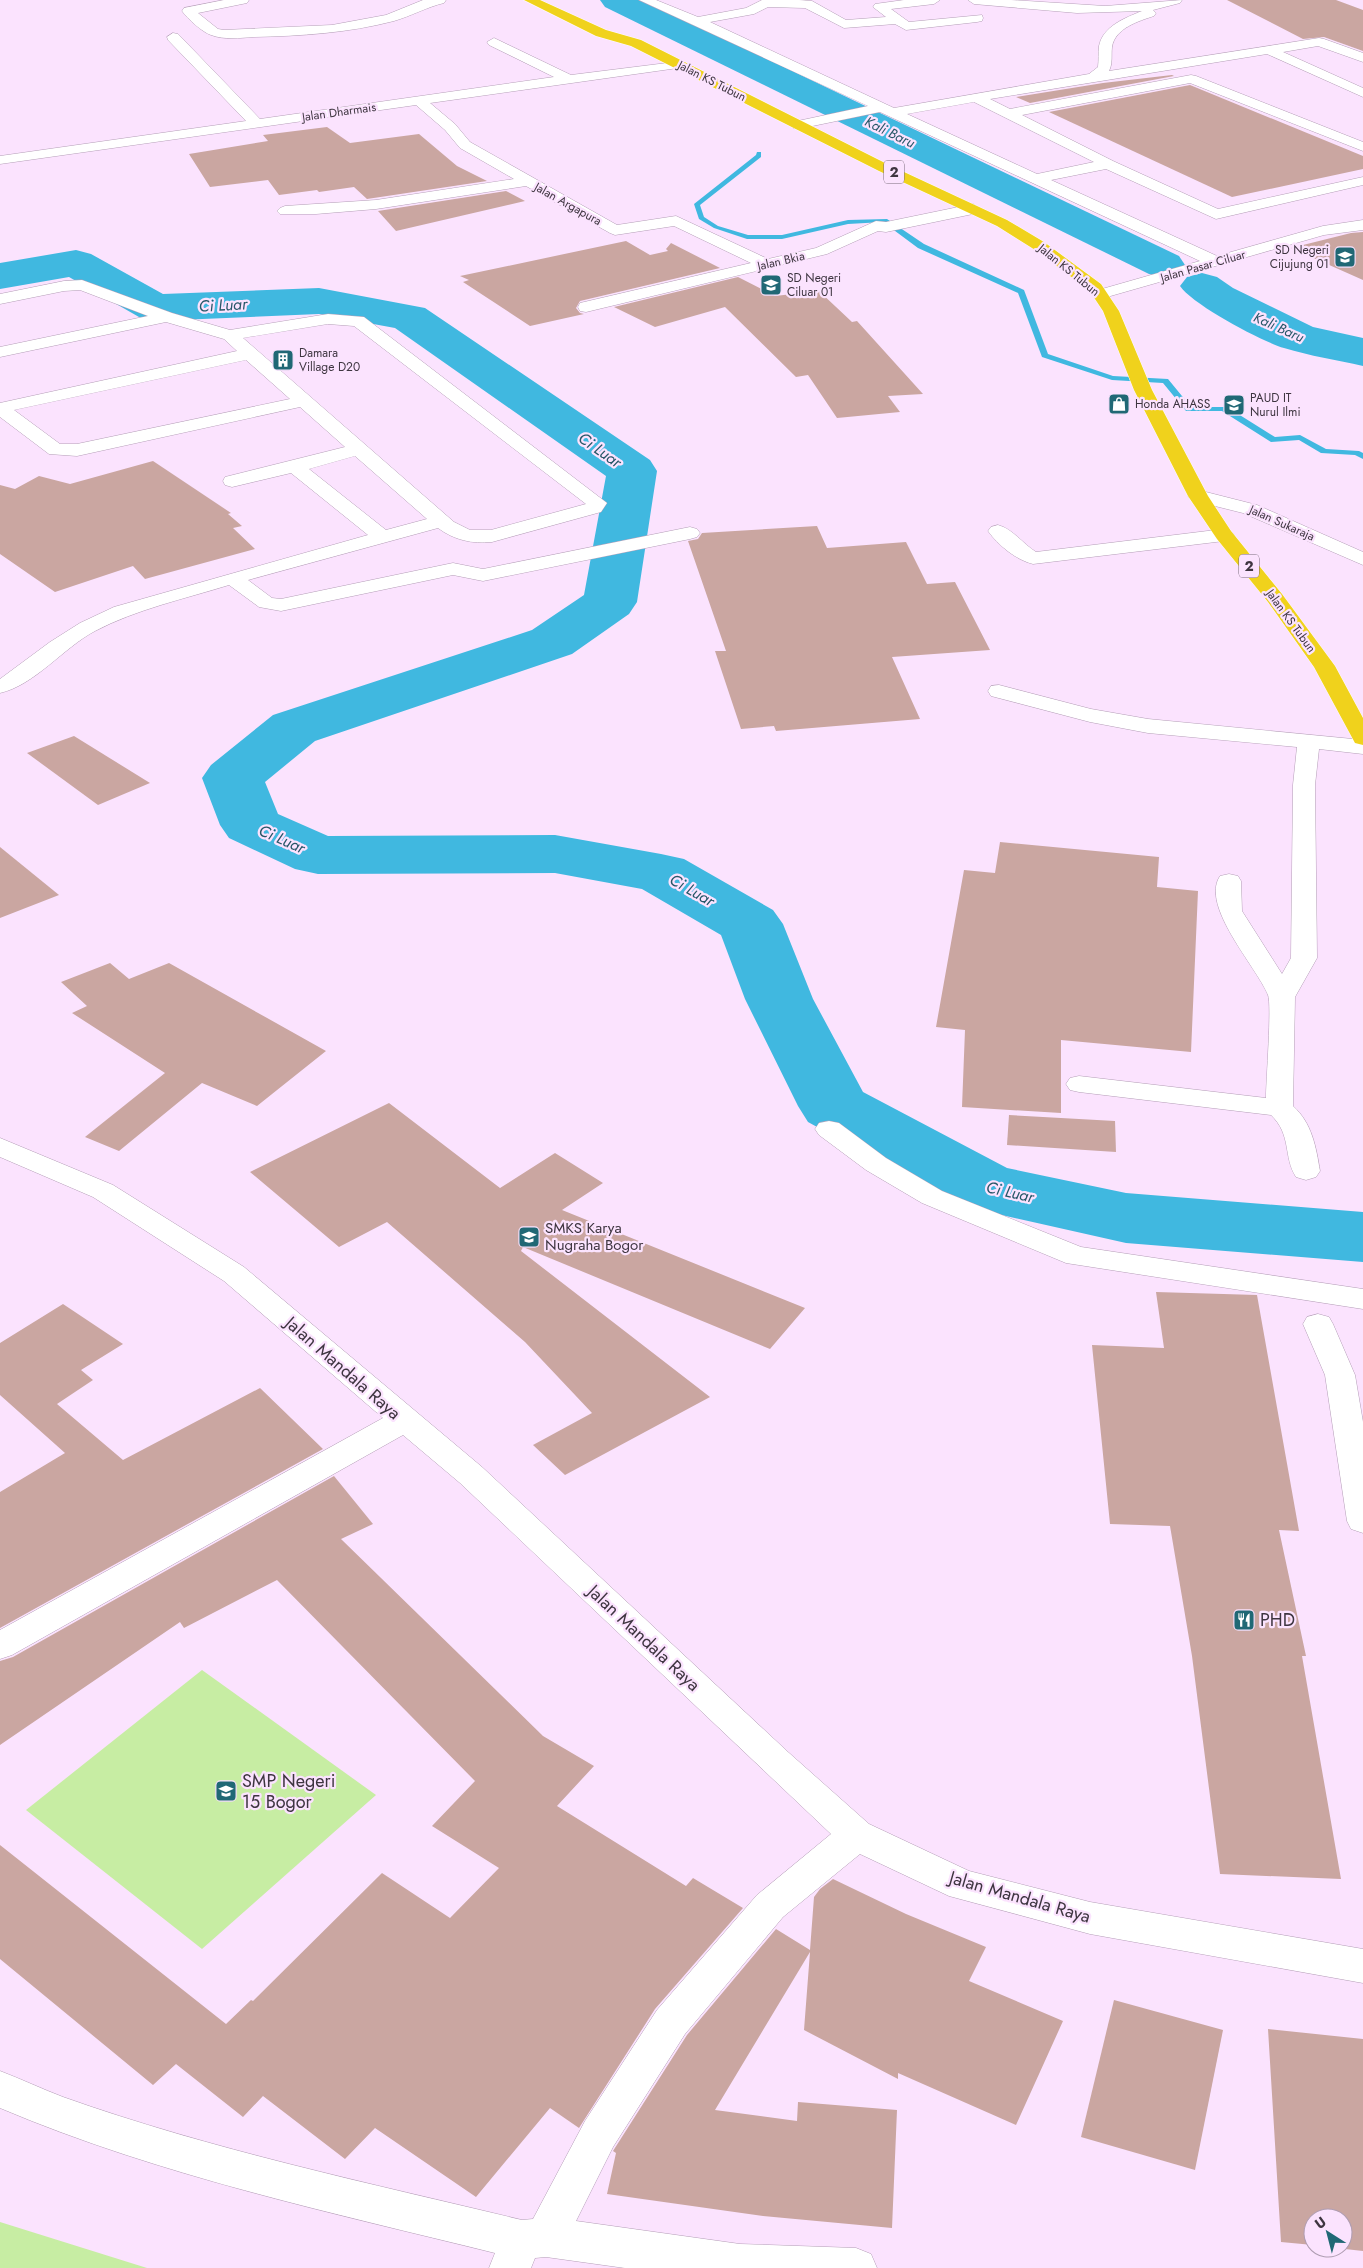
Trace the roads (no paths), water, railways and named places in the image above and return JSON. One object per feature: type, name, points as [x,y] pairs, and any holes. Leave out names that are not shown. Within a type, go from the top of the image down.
[{"type":"highway","name":"2","points":[[530,0],[601,33],[629,40]]},
{"type":"highway","name":"2","points":[[596,16],[620,28],[629,40]]},
{"type":"highway","name":"Jalan KS Tubun","points":[[629,40],[798,125],[973,209],[1038,245],[1101,294],[1143,390],[1198,496],[1224,535],[1275,598],[1324,666],[1363,738]]},
{"type":"street","points":[[242,0],[188,11],[214,32],[224,34],[295,32],[332,29],[386,19],[402,14],[417,5],[440,0]]},
{"type":"street","points":[[646,0],[697,21],[1216,262]]},
{"type":"street","points":[[934,0],[879,7],[909,26],[977,18]]},
{"type":"street","points":[[974,0],[1109,10],[1171,2]]},
{"type":"street","points":[[697,21],[750,12],[770,2],[808,4],[844,24],[897,20]]},
{"type":"street","points":[[1092,78],[1104,68],[1105,47],[1111,34],[1122,25],[1171,2]]},
{"type":"street","points":[[173,37],[256,123]]},
{"type":"street","points":[[494,42],[568,80]]},
{"type":"street","points":[[798,125],[860,112],[976,97],[1319,42],[1363,58]]},
{"type":"street","points":[[1268,50],[1363,93]]},
{"type":"street","name":"Jalan Dharmais","points":[[0,160],[678,64]]},
{"type":"street","points":[[1006,114],[1190,79],[1294,118],[1363,147]]},
{"type":"street","points":[[976,97],[1006,114],[1108,164],[1216,214],[1363,181]]},
{"type":"street","name":"Jalan Argapura","points":[[418,100],[440,121],[456,132],[465,145],[614,230],[676,221],[766,264]]},
{"type":"street","points":[[1038,178],[1108,164]]},
{"type":"street","points":[[285,211],[378,205],[527,181]]},
{"type":"street","name":"Jalan Bkia","points":[[586,307],[821,251],[876,226],[886,227],[973,209]]},
{"type":"street","name":"Jalan Pasar Ciluar","points":[[1101,294],[1323,231],[1363,225]]},
{"type":"street","points":[[0,299],[82,284],[166,317],[230,335],[328,319],[358,321],[597,502],[594,508],[492,536],[478,538],[459,535],[249,354],[230,335]]},
{"type":"street","points":[[0,352],[166,317]]},
{"type":"street","points":[[0,409],[249,354]]},
{"type":"street","points":[[0,409],[56,450],[77,450],[304,401]]},
{"type":"street","points":[[232,481],[295,467],[360,449]]},
{"type":"street","points":[[295,467],[381,536]]},
{"type":"street","name":"Jalan Sukaraja","points":[[1198,496],[1250,509],[1363,560]]},
{"type":"street","points":[[0,687],[15,680],[57,646],[87,627],[113,615],[232,578],[441,521]]},
{"type":"street","points":[[998,531],[1020,551],[1033,558],[1224,535]]},
{"type":"street","points":[[232,578],[266,603],[282,605],[454,569],[482,575],[690,533]]},
{"type":"street","points":[[999,691],[1112,720],[1201,733],[1363,747]]},
{"type":"street","points":[[1279,1108],[1282,997],[1304,958],[1304,785],[1309,743]]},
{"type":"street","points":[[1229,881],[1230,910],[1282,997]]},
{"type":"street","points":[[1079,1084],[1279,1108],[1290,1117],[1298,1130],[1306,1171]]},
{"type":"street","points":[[829,1129],[876,1164],[932,1197],[1076,1256],[1363,1300]]},
{"type":"street","name":"Jalan Mandala Raya","points":[[0,1147],[103,1191],[234,1274],[471,1475],[775,1762],[856,1835],[962,1885],[1090,1918],[1363,1966]]},
{"type":"street","points":[[1318,1324],[1352,1377],[1363,1521]]},
{"type":"street","points":[[0,1646],[404,1420]]},
{"type":"street","points":[[526,2248],[671,2022],[770,1906],[856,1835]]},
{"type":"street","points":[[0,2089],[57,2113],[186,2154],[416,2216],[526,2248],[740,2266],[856,2268]]},
{"type":"waterway","name":"Kali Baru","points":[[617,0],[1164,265]]},
{"type":"waterway","points":[[759,153],[759,156],[696,205],[701,218],[716,227],[747,237],[782,237],[848,222],[885,220],[921,246],[1021,292],[1045,355],[1112,378],[1165,381],[1189,409],[1224,409],[1274,440],[1300,437],[1324,451],[1356,453],[1363,456]]},
{"type":"waterway","name":"Ci Luar","points":[[0,276],[76,263],[155,308],[319,301],[409,317],[632,471],[610,602],[552,642],[294,728],[233,778],[251,825],[318,855],[555,854],[661,873],[750,924],[779,999],[834,1106],[984,1187],[1126,1218],[1363,1237]]},
{"type":"waterway","name":"Kali Baru","points":[[1202,286],[1217,297],[1299,338],[1363,352]]},
{"type":"place","name":"SD Negeri Cijujung 01","points":[[1345,257]]},
{"type":"place","name":"SD Negeri Ciluar 01","points":[[771,285]]},
{"type":"place","name":"Damara Village D20","points":[[283,360]]},
{"type":"place","name":"Honda AHASS","points":[[1119,404]]},
{"type":"place","name":"PAUD IT Nurul Ilmi","points":[[1234,405]]},
{"type":"place","name":"SMKS Karya Nugraha Bogor","points":[[529,1237]]},
{"type":"place","name":"PHD","points":[[1244,1620]]},
{"type":"place","name":"SMP Negeri 15 Bogor","points":[[226,1791]]}]
